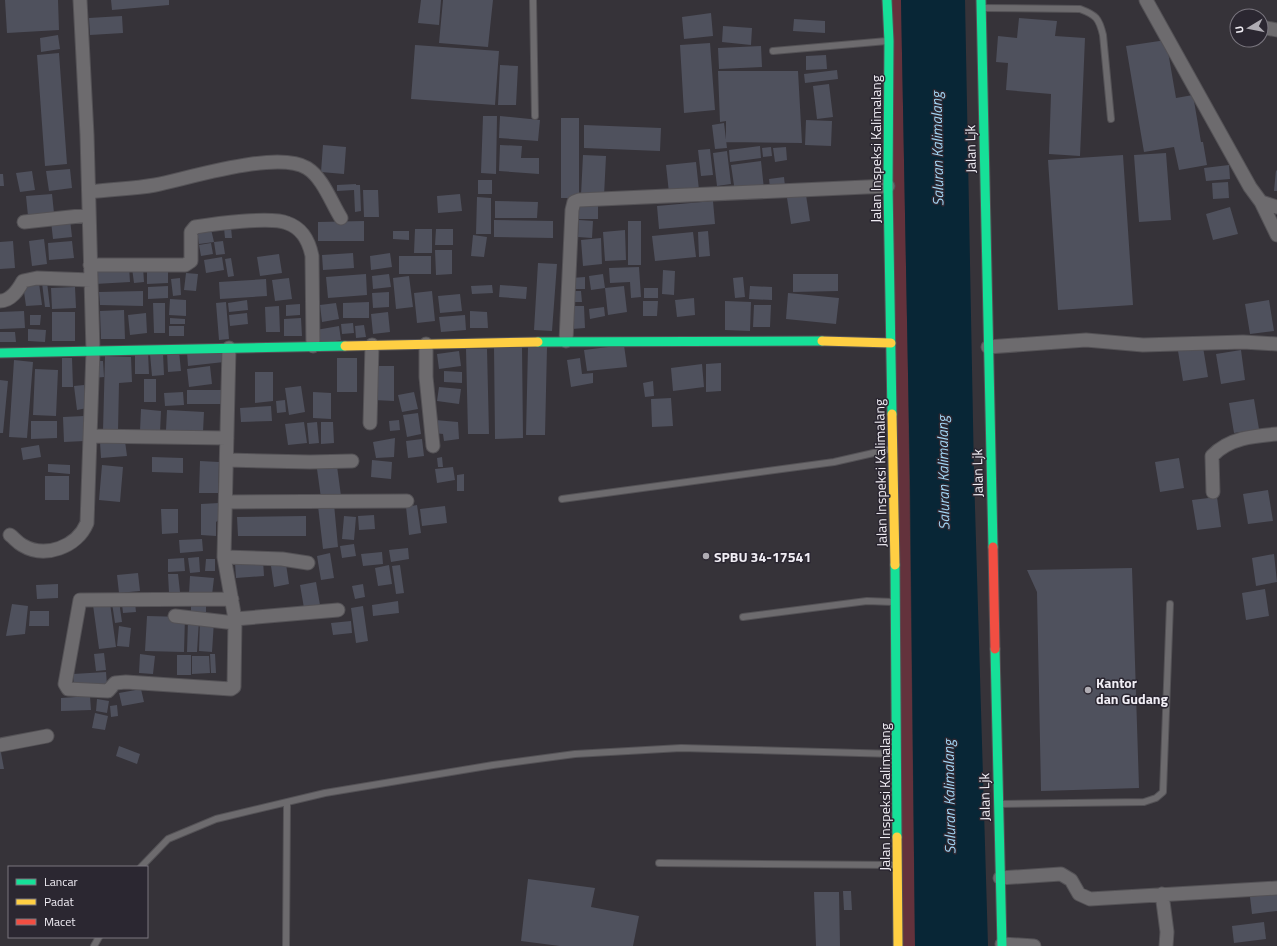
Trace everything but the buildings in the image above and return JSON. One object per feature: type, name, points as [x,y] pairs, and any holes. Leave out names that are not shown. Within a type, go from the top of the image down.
[{"type":"street","points":[[10,535],[22,545],[42,550],[63,547],[83,534],[87,524],[93,351],[89,192],[80,0]]},
{"type":"street","name":"Jalan Inspeksi Kalimalang","points":[[887,0],[888,186],[898,754],[898,946]]},
{"type":"street","points":[[1146,0],[1250,187],[1261,202],[1277,235]]},
{"type":"street","name":"Jalan Ljk","points":[[981,4],[1002,945]]},
{"type":"street","points":[[89,192],[154,185],[225,169],[283,161],[297,163],[308,169],[321,182],[341,218]]},
{"type":"street","points":[[566,341],[572,210],[574,202],[579,200],[888,186]]},
{"type":"street","points":[[1261,202],[1277,207]]},
{"type":"street","points":[[24,222],[89,215]]},
{"type":"street","points":[[90,265],[185,265],[191,261],[191,232],[195,228],[252,222],[280,221],[288,223],[303,234],[309,245],[312,256],[314,346]]},
{"type":"street","points":[[0,301],[4,301],[16,293],[23,281],[37,278],[91,280]]},
{"type":"street","points":[[988,347],[1086,340],[1142,345],[1243,342],[1277,344]]},
{"type":"street","points":[[0,353],[566,341],[854,341],[891,343]]},
{"type":"street","points":[[426,344],[426,377],[433,446]]},
{"type":"street","points":[[370,423],[372,345]]},
{"type":"street","points":[[229,348],[224,558],[232,599],[235,621],[235,683],[232,689],[126,682],[115,683],[112,689],[102,691],[68,689],[65,684],[80,600],[232,599]]},
{"type":"street","points":[[1213,492],[1212,456],[1228,443],[1253,436],[1277,434]]},
{"type":"street","points":[[90,436],[227,438]]},
{"type":"street","points":[[227,460],[310,462],[352,461]]},
{"type":"street","points":[[226,502],[407,501]]},
{"type":"street","points":[[224,558],[282,558],[308,563]]},
{"type":"street","points":[[175,616],[235,621],[338,610]]},
{"type":"street","points":[[0,745],[47,736]]},
{"type":"street","points":[[1000,878],[1061,874],[1071,880],[1079,894],[1090,899],[1277,888]]},
{"type":"street","points":[[1162,894],[1167,932],[1166,946]]},
{"type":"street","points":[[1002,945],[1034,946]]},
{"type":"lane","points":[[533,0],[535,116]]},
{"type":"lane","points":[[981,4],[1080,9],[1092,14],[1100,22],[1103,35],[1111,119]]},
{"type":"lane","points":[[773,51],[888,41]]},
{"type":"lane","points":[[562,499],[834,462],[893,449]]},
{"type":"lane","points":[[744,617],[867,601],[896,602]]},
{"type":"lane","points":[[998,804],[1144,802],[1156,798],[1163,792],[1170,604]]},
{"type":"lane","points":[[142,866],[168,839],[216,819],[287,804],[325,793],[493,765],[575,754],[681,748],[898,754]]},
{"type":"lane","points":[[286,946],[287,804]]},
{"type":"lane","points":[[659,863],[898,865]]},
{"type":"shaded area","points":[[887,0],[901,0],[908,374],[915,946],[897,946]]},
{"type":"water","name":"Saluran Kalimalang","points":[[901,0],[965,0],[974,474],[988,946],[915,946],[910,479]]},
{"type":"traffic: fast","points":[[887,0],[889,41],[888,186],[892,414]]},
{"type":"traffic: fast","points":[[981,0],[993,547]]},
{"type":"traffic: fast","points":[[538,342],[822,341]]},
{"type":"traffic: fast","points":[[0,353],[345,346]]},
{"type":"traffic: fast","points":[[895,565],[897,837]]},
{"type":"traffic: fast","points":[[995,649],[1002,946]]},
{"type":"traffic: slow","points":[[822,341],[891,343]]},
{"type":"traffic: slow","points":[[345,346],[538,342]]},
{"type":"traffic: slow","points":[[892,414],[895,565]]},
{"type":"traffic: slow","points":[[897,837],[898,946]]},
{"type":"traffic: jam","points":[[993,547],[995,649]]},
{"type":"place","name":"SPBU 34-17541","points":[[706,556]]},
{"type":"place","name":"Kantor dan Gudang","points":[[1088,690]]}]
